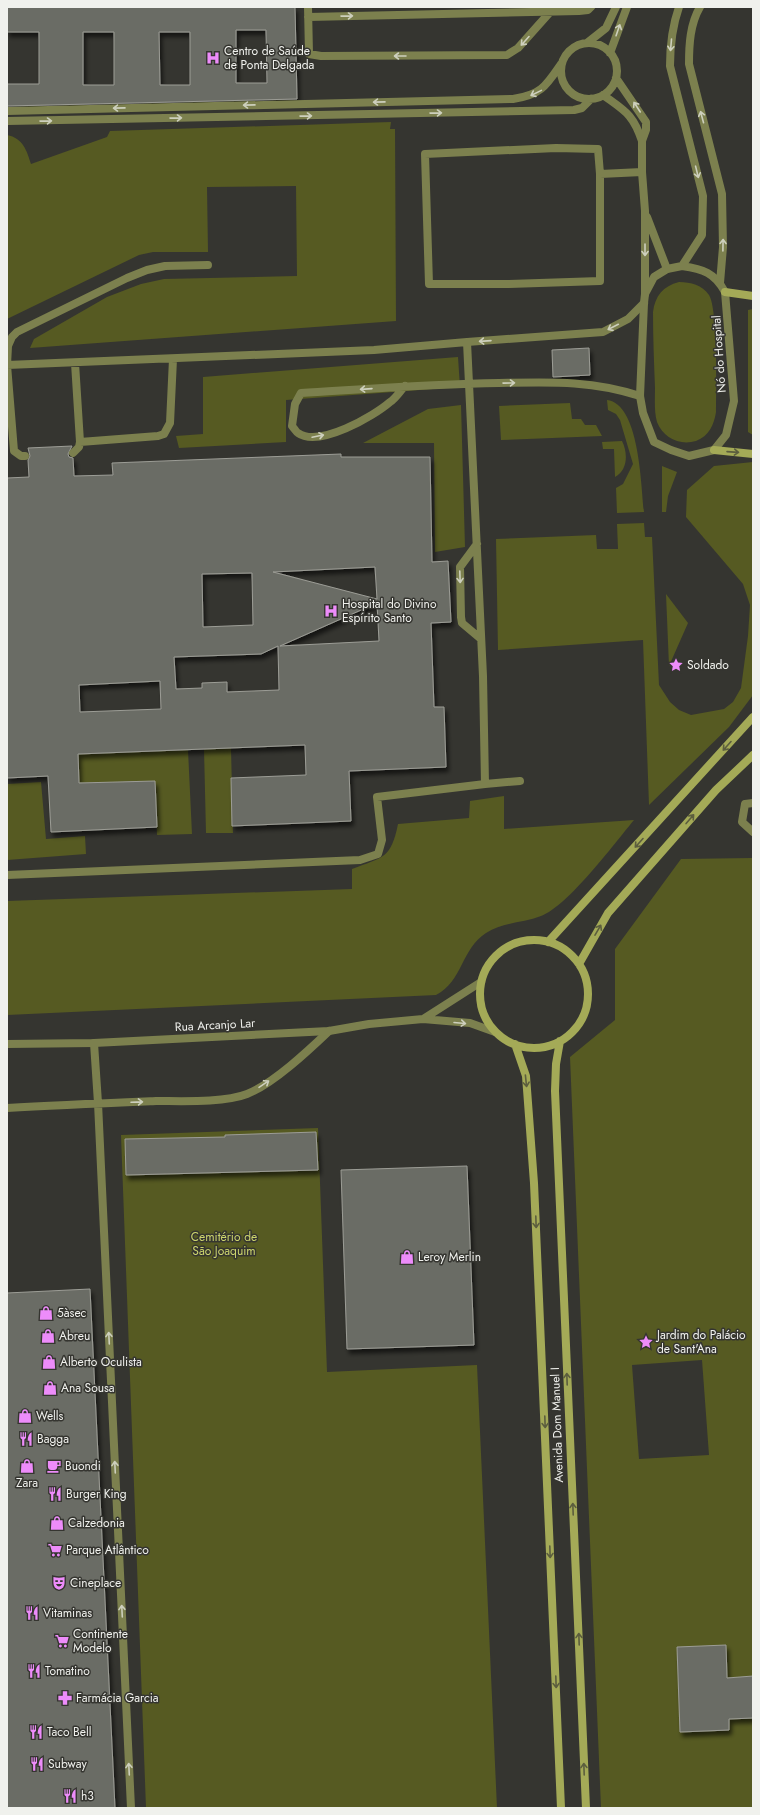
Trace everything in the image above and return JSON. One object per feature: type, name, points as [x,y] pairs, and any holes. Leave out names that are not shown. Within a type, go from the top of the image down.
[{"type":"main road","points":[[725,292],[753,296]]},
{"type":"main road","points":[[714,450],[753,454]]},
{"type":"main road","points":[[548,942],[753,717]]},
{"type":"main road","points":[[579,964],[608,913],[716,790],[753,755]]},
{"type":"main road","points":[[531,940],[548,942],[560,946],[571,954],[579,964],[587,980],[588,998],[584,1015],[574,1030],[560,1041],[545,1047],[530,1048],[515,1044],[495,1032],[485,1017],[480,1000],[481,982],[487,966],[499,952],[514,943],[531,940]]},
{"type":"main road","name":"Avenida Dom Manuel I","points":[[560,1041],[556,1064],[555,1091],[586,1808]]},
{"type":"main road","name":"Avenida Dom Manuel I","points":[[515,1044],[526,1076],[534,1184],[561,1808]]},
{"type":"street","points":[[308,7],[308,44],[309,54],[311,56],[507,55],[518,48],[551,11]]},
{"type":"street","points":[[308,17],[579,11],[588,10],[591,7]]},
{"type":"street","points":[[587,43],[606,28],[616,7]]},
{"type":"street","points":[[610,53],[626,7]]},
{"type":"street","points":[[678,7],[670,45],[670,66],[703,196],[702,235],[682,266]]},
{"type":"street","points":[[700,7],[696,13],[692,26],[689,47],[689,64],[722,194],[723,247],[720,284]]},
{"type":"street","points":[[7,111],[513,99],[534,94],[542,90],[571,49],[578,45],[587,43],[596,44],[610,53],[615,61],[617,69],[616,78],[613,86],[603,95],[590,99],[582,99],[573,95],[567,89],[561,77],[561,64]]},
{"type":"street","points":[[616,78],[646,122],[646,130],[642,140]]},
{"type":"street","points":[[603,95],[629,114],[638,127],[642,140],[642,172],[645,211],[645,294]]},
{"type":"street","points":[[7,121],[574,110],[582,108],[590,99]]},
{"type":"street","points":[[556,148],[598,150],[600,174],[600,281],[509,284],[429,284],[425,154],[556,148]]},
{"type":"street","points":[[600,174],[642,172]]},
{"type":"street","points":[[645,211],[667,269]]},
{"type":"street","points":[[25,456],[21,456],[14,451],[7,365],[8,346],[12,337],[17,332],[127,278],[147,270],[165,266],[208,265]]},
{"type":"street","name":"Nó do Hospital","points":[[682,266],[697,268],[711,274],[725,292],[734,401],[726,436],[714,450],[689,456],[654,442],[643,413],[640,396],[645,294],[654,277],[667,269],[682,266]]},
{"type":"street","points":[[7,365],[374,350],[603,332],[628,319],[644,303]]},
{"type":"street","points":[[467,342],[481,639],[485,784]]},
{"type":"street","points":[[80,442],[158,436],[164,434],[170,423],[173,359]]},
{"type":"street","points":[[73,453],[79,447],[80,442],[75,363]]},
{"type":"street","points":[[405,386],[392,401],[374,414],[342,431],[312,437],[298,434],[292,426],[295,404],[302,393],[405,386],[573,382],[617,388],[640,396]]},
{"type":"street","points":[[477,544],[460,567],[461,617],[462,623],[481,639]]},
{"type":"street","points":[[7,875],[360,860],[378,854],[382,840],[377,798],[520,781]]},
{"type":"street","points":[[753,803],[745,804],[742,822],[753,832]]},
{"type":"street","points":[[423,1019],[481,982]]},
{"type":"street","name":"Rua Arcanjo Lar","points":[[7,1044],[94,1043],[329,1031],[369,1024],[423,1019],[470,1024],[495,1032]]},
{"type":"street","points":[[7,1108],[98,1103],[208,1100],[240,1097],[249,1093],[281,1072],[310,1049],[329,1031]]},
{"type":"street","points":[[94,1043],[131,1808]]},
{"type":"green space","points":[[391,122],[390,129],[395,129],[396,321],[30,348],[34,339],[107,297],[141,284],[164,279],[297,276],[296,186],[207,187],[208,252],[153,252],[139,255],[7,319],[7,135],[21,142],[26,150],[31,164],[107,137],[110,131]]},
{"type":"green space","points":[[679,282],[696,285],[703,289],[709,295],[714,316],[716,351],[716,412],[712,426],[708,433],[701,439],[690,442],[678,441],[663,432],[657,422],[655,410],[654,306],[664,289]]},
{"type":"green space","points":[[753,309],[753,435],[748,432],[748,310]]},
{"type":"green space","points":[[458,357],[460,387],[286,400],[286,442],[179,448],[176,436],[203,434],[203,377]]},
{"type":"green space","points":[[607,400],[618,405],[626,416],[632,431],[640,467],[644,512],[617,513],[616,488],[623,484],[633,464],[620,420],[616,414],[608,410]]},
{"type":"green space","points":[[570,403],[572,419],[581,419],[585,425],[596,425],[602,436],[501,440],[499,406]]},
{"type":"green space","points":[[461,405],[465,547],[435,552],[434,443],[363,443],[428,409]]},
{"type":"green space","points":[[622,441],[626,461],[625,466],[615,477],[614,449],[603,449],[602,442]]},
{"type":"green space","points":[[753,462],[753,695],[729,727],[649,805],[643,640],[498,650],[496,539],[596,535],[597,549],[618,549],[617,524],[644,523],[645,537],[652,537],[659,685],[670,702],[679,710],[691,715],[724,709],[733,702],[741,688],[748,636],[750,605],[743,584],[686,517],[687,490],[714,466]]},
{"type":"green space","points":[[662,466],[677,472],[668,496],[666,512],[662,512]]},
{"type":"green space","points":[[666,594],[688,623],[669,666]]},
{"type":"green space","points":[[231,748],[233,833],[206,833],[204,749]]},
{"type":"green space","points":[[188,750],[192,834],[157,835],[155,781],[79,783],[78,754]]},
{"type":"green space","points":[[41,782],[46,839],[85,836],[86,854],[7,860],[7,784]]},
{"type":"green space","points":[[504,796],[504,829],[634,820],[577,888],[564,900],[552,910],[541,916],[499,927],[486,933],[471,947],[452,982],[436,995],[7,1015],[7,901],[352,889],[352,869],[378,859],[384,855],[392,844],[398,824],[469,818],[470,801]]},
{"type":"green space","name":"Jardim do Palácio de Sant'Ana","points":[[753,858],[753,1808],[601,1808],[570,1057],[615,1020],[615,949],[681,859]],"holes":[[[702,1360],[709,1455],[639,1459],[632,1365]]]},
{"type":"green space","name":"Cemitério de São Joaquim","points":[[318,1128],[327,1372],[477,1365],[497,1808],[146,1808],[121,1135]]},
{"type":"building","name":"Centro de Saúde de Ponta Delgada","points":[[7,7],[295,7],[297,99],[7,106],[7,84],[39,84],[39,32],[7,32]],"holes":[[[236,30],[266,30],[267,83],[236,83]],[[83,32],[114,32],[114,85],[83,85]],[[159,32],[190,32],[190,85],[160,85]]]},
{"type":"building","points":[[589,348],[590,375],[553,377],[552,350]]},
{"type":"building","points":[[72,446],[68,454],[69,457],[73,458],[74,476],[113,475],[112,463],[341,454],[341,457],[430,457],[432,562],[448,561],[451,622],[431,623],[434,707],[444,707],[446,767],[349,771],[351,821],[232,826],[231,778],[306,775],[305,745],[78,754],[79,783],[155,781],[157,827],[51,832],[48,776],[7,778],[7,478],[29,477],[28,460],[30,456],[28,448]],"holes":[[[375,567],[377,599],[273,572]],[[252,573],[253,625],[203,627],[202,574]],[[377,603],[379,641],[280,646]],[[278,646],[279,690],[227,692],[227,682],[202,683],[202,688],[176,689],[174,657],[261,654]],[[160,681],[161,709],[80,712],[79,685]]]},
{"type":"building","points":[[316,1132],[318,1170],[126,1175],[125,1139],[225,1137],[225,1135]]},
{"type":"building","name":"Leroy Merlin","points":[[467,1166],[474,1345],[347,1349],[341,1170]]},
{"type":"building","name":"Parque Atlântico","points":[[90,1289],[115,1808],[7,1808],[7,1293]]},
{"type":"building","points":[[726,1645],[727,1678],[753,1676],[753,1718],[729,1719],[729,1730],[680,1732],[677,1647]]},
{"type":"place","name":"Centro de Saúde de Ponta Delgada","points":[[213,58]]},
{"type":"place","name":"Hospital do Divino Espírito Santo","points":[[331,611]]},
{"type":"place","name":"Soldado","points":[[676,665]]},
{"type":"place","name":"Leroy Merlin","points":[[407,1257]]},
{"type":"place","name":"5àsec","points":[[46,1313]]},
{"type":"place","name":"Abreu","points":[[48,1336]]},
{"type":"place","name":"Jardim do Palácio de Sant'Ana","points":[[646,1342]]},
{"type":"place","name":"Alberto Oculista","points":[[49,1362]]},
{"type":"place","name":"Ana Sousa","points":[[50,1388]]},
{"type":"place","name":"Wells","points":[[25,1416]]},
{"type":"place","name":"Bagga","points":[[26,1439]]},
{"type":"place","name":"Zara","points":[[27,1466]]},
{"type":"place","name":"Buondi","points":[[54,1466]]},
{"type":"place","name":"Burger King","points":[[55,1494]]},
{"type":"place","name":"Calzedonia","points":[[57,1523]]},
{"type":"place","name":"Parque Atlântico","points":[[55,1550]]},
{"type":"place","name":"Cineplace","points":[[59,1583]]},
{"type":"place","name":"Vitaminas","points":[[32,1613]]},
{"type":"place","name":"Continente Modelo","points":[[62,1641]]},
{"type":"place","name":"Tomatino","points":[[34,1671]]},
{"type":"place","name":"Farmácia Garcia","points":[[65,1698]]},
{"type":"place","name":"Taco Bell","points":[[36,1732]]},
{"type":"place","name":"Subway","points":[[37,1764]]},
{"type":"place","name":"h3","points":[[70,1796]]}]
